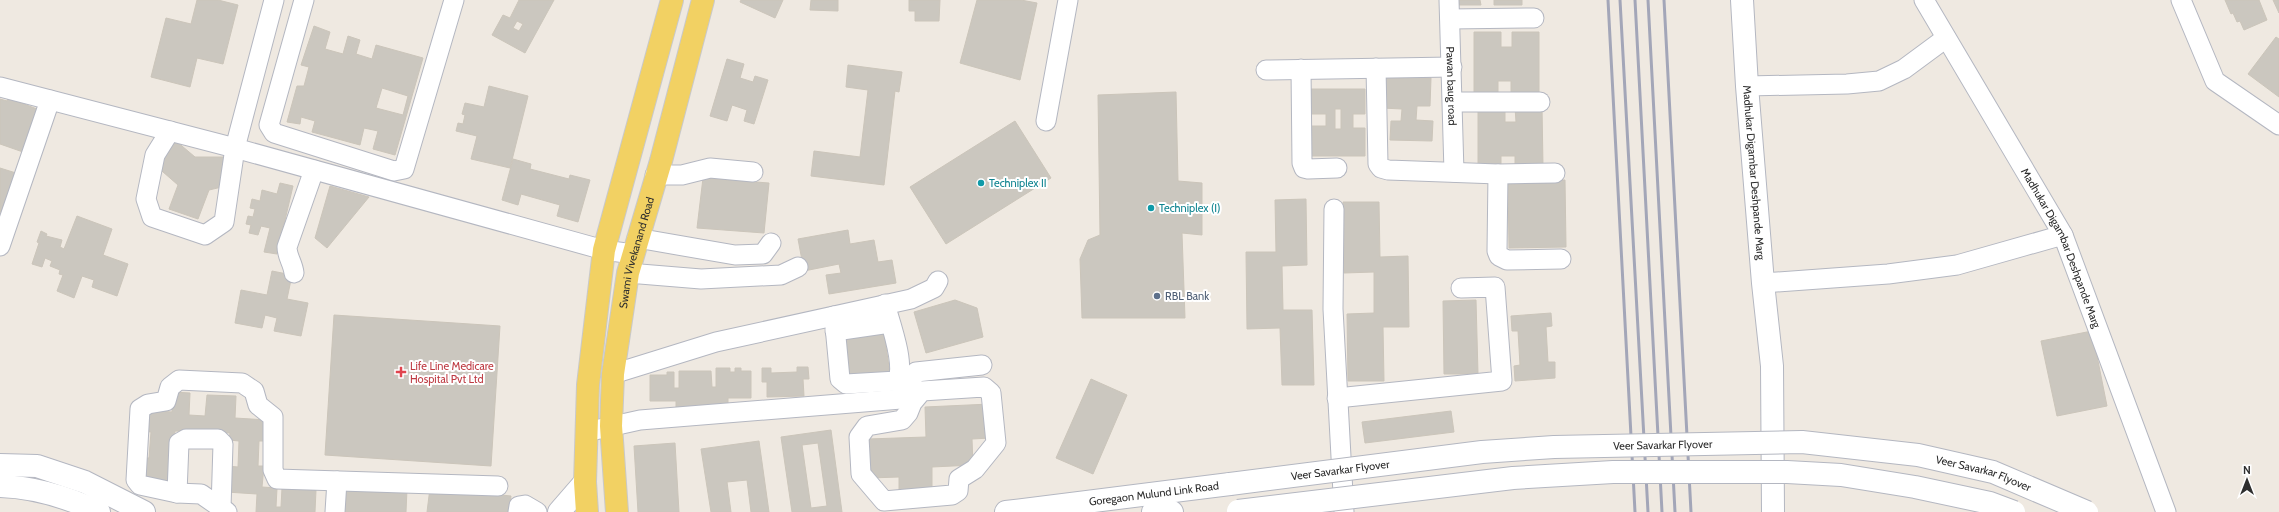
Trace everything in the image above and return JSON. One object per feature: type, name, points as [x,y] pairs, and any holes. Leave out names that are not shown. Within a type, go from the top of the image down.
[{"type":"main road","points":[[587,512],[585,482],[588,385],[604,250],[672,0]]},
{"type":"main road","name":"Swami Vivekanand Road","points":[[617,512],[611,426],[613,374],[633,255],[703,0]]},
{"type":"main road","name":"Madhukar Digambar Deshpande Marg","points":[[1742,0],[1747,86],[1763,283],[1772,366],[1773,512]]},
{"type":"main road","name":"Veer Savarkar Flyover","points":[[1230,484],[1482,452],[1562,447],[1802,442],[1918,456],[1993,472],[2087,512]]},
{"type":"main road","points":[[0,465],[37,466],[85,482],[144,512]]},
{"type":"main road","points":[[1233,511],[1513,478],[1613,472],[1787,472],[1841,475],[1915,487],[1990,503],[2014,512]]},
{"type":"main road","points":[[0,475],[31,476],[58,483],[106,503],[120,512]]},
{"type":"main road","points":[[559,512],[585,482]]},
{"type":"main road","name":"Goregaon Mulund Link Road","points":[[1006,512],[1187,491],[1230,484]]},
{"type":"main road","points":[[0,486],[20,487],[42,492],[67,499],[99,512]]},
{"type":"main road","points":[[1081,512],[1162,502],[1187,491]]},
{"type":"main road","points":[[0,499],[46,504],[73,512]]},
{"type":"main road","points":[[1153,512],[1165,510],[1172,512]]},
{"type":"street","points":[[170,131],[155,155],[146,199],[152,217],[205,235],[224,222],[235,148],[274,0]]},
{"type":"street","points":[[304,0],[269,125],[274,133],[404,169],[454,0]]},
{"type":"street","points":[[1046,121],[1068,0]]},
{"type":"street","name":"Pawan baug road","points":[[1449,0],[1454,172]]},
{"type":"street","name":"Madhukar Digambar Deshpande Marg","points":[[1924,0],[2063,236],[2166,512]]},
{"type":"street","points":[[2181,0],[2215,81],[2279,125]]},
{"type":"street","points":[[1450,19],[1534,18]]},
{"type":"street","points":[[1747,86],[1847,84],[1879,81],[1904,70],[1946,38]]},
{"type":"street","points":[[1266,70],[1452,67]]},
{"type":"street","points":[[1376,68],[1378,164],[1381,168],[1388,170],[1498,174],[1555,174]]},
{"type":"street","points":[[1301,69],[1302,163],[1304,168],[1308,169],[1336,168]]},
{"type":"street","points":[[0,87],[235,148],[604,250],[633,255],[701,279],[782,275],[798,267]]},
{"type":"street","points":[[0,246],[50,100]]},
{"type":"street","points":[[1453,102],[1540,102]]},
{"type":"street","points":[[390,190],[393,166]]},
{"type":"street","points":[[655,175],[682,175],[710,168],[753,172]]},
{"type":"street","points":[[294,272],[293,266],[287,254],[287,247],[314,170]]},
{"type":"street","points":[[1498,174],[1497,251],[1499,256],[1507,260],[1561,259]]},
{"type":"street","points":[[1334,209],[1333,309],[1344,512]]},
{"type":"street","points":[[1763,283],[1888,274],[1957,265],[2063,236]]},
{"type":"street","points":[[633,255],[763,254],[771,243]]},
{"type":"street","points":[[834,323],[885,304],[911,299],[934,288],[938,281]]},
{"type":"street","points":[[1337,398],[1502,381],[1495,287],[1461,288]]},
{"type":"street","points":[[834,323],[840,379],[846,384],[897,381],[901,374],[885,304]]},
{"type":"street","points":[[613,374],[716,342],[834,323],[890,322]]},
{"type":"street","points":[[586,432],[640,420],[901,399],[916,372],[982,365]]},
{"type":"street","points":[[224,510],[201,494],[177,492],[140,485],[136,480],[140,409],[148,404],[166,401],[170,387],[179,380],[242,383],[254,391],[258,405],[273,417],[273,470],[277,479],[498,486]]},
{"type":"street","points":[[984,387],[991,393],[996,443],[975,469],[959,479],[958,491],[952,495],[885,507],[861,474],[859,437],[867,426],[902,420],[908,413],[912,403],[922,391],[984,387]]},
{"type":"street","points":[[177,492],[180,443],[186,439],[218,439],[223,444],[224,510]]},
{"type":"street","points":[[335,512],[338,481]]},
{"type":"street","points":[[518,512],[519,506],[525,505],[537,512]]},
{"type":"building","points":[[197,0],[218,0],[238,5],[223,64],[197,58],[190,87],[151,77],[166,18],[191,24]]},
{"type":"building","points":[[519,0],[554,0],[525,53],[492,35],[503,15],[510,18]],"holes":[[[517,21],[523,24],[519,31],[513,28]]]},
{"type":"building","points":[[741,0],[783,0],[775,18],[740,2]]},
{"type":"building","points":[[811,0],[838,0],[838,11],[810,10]]},
{"type":"building","points":[[909,0],[940,0],[939,21],[915,21],[915,11],[909,11]]},
{"type":"building","points":[[977,0],[1021,0],[1037,3],[1020,80],[960,63]]},
{"type":"building","points":[[1457,0],[1480,0],[1481,5],[1457,5]]},
{"type":"building","points":[[1494,0],[1522,0],[1522,5],[1494,5]]},
{"type":"building","points":[[2225,0],[2259,0],[2267,20],[2244,30],[2240,21],[2237,22],[2233,13],[2231,14]]},
{"type":"building","points":[[2273,0],[2279,0],[2279,13]]},
{"type":"building","points":[[314,26],[330,32],[325,49],[343,54],[348,36],[360,40],[356,54],[372,59],[376,45],[423,58],[395,155],[373,149],[378,131],[364,128],[360,145],[312,132],[315,121],[301,117],[300,124],[287,122],[297,86],[304,86],[309,67],[301,65]],"holes":[[[382,88],[408,96],[403,115],[376,108]]]},
{"type":"building","points":[[1474,32],[1501,32],[1501,47],[1512,47],[1512,32],[1539,32],[1539,92],[1511,92],[1511,81],[1498,81],[1498,92],[1474,92]]},
{"type":"building","points":[[2276,37],[2279,39],[2279,97],[2248,74]]},
{"type":"building","points":[[727,59],[744,64],[740,78],[753,82],[755,76],[768,80],[754,124],[744,121],[747,110],[732,105],[727,121],[710,116]]},
{"type":"building","points":[[848,65],[902,72],[899,92],[895,91],[884,185],[811,176],[814,151],[860,157],[868,90],[846,87]]},
{"type":"building","points":[[1383,76],[1431,78],[1430,106],[1417,106],[1416,120],[1433,121],[1432,141],[1390,140],[1391,121],[1401,121],[1402,109],[1382,108]]},
{"type":"building","points":[[489,86],[528,96],[510,168],[471,159],[477,136],[456,131],[458,123],[463,124],[465,115],[462,114],[465,103],[484,107]]},
{"type":"building","points":[[1311,89],[1365,89],[1365,114],[1353,114],[1353,128],[1365,128],[1365,156],[1311,156],[1311,126],[1326,126],[1326,114],[1311,114]],"holes":[[[1335,109],[1341,109],[1341,129],[1335,129]]]},
{"type":"building","name":"Techniplex (I)","points":[[1176,92],[1178,181],[1202,183],[1202,235],[1182,233],[1185,318],[1082,318],[1080,259],[1088,240],[1100,235],[1098,95]]},
{"type":"building","points":[[8,98],[37,109],[23,152],[0,144],[0,99],[7,101]]},
{"type":"building","points":[[1478,107],[1505,107],[1505,122],[1516,122],[1515,107],[1542,107],[1543,167],[1515,167],[1515,156],[1501,156],[1501,167],[1478,167]]},
{"type":"building","name":"Techniplex II","points":[[1015,121],[1051,178],[946,244],[910,187]]},
{"type":"building","points":[[176,141],[195,157],[226,157],[226,186],[209,190],[198,219],[169,209],[178,185],[155,165]]},
{"type":"building","points":[[513,159],[531,164],[530,169],[569,179],[570,175],[590,180],[578,222],[557,216],[560,205],[521,194],[518,205],[502,200]]},
{"type":"building","points":[[0,168],[16,173],[3,213],[0,212]]},
{"type":"building","points":[[703,178],[769,183],[764,233],[697,228]]},
{"type":"building","points":[[1565,180],[1566,247],[1509,248],[1508,181]]},
{"type":"building","points":[[280,183],[293,186],[277,254],[264,252],[270,228],[261,226],[258,235],[249,233],[251,225],[246,224],[248,216],[253,217],[255,209],[250,208],[252,199],[260,201],[262,190],[277,194]]},
{"type":"building","points":[[330,186],[369,197],[327,248],[315,238]]},
{"type":"building","points":[[1306,199],[1307,265],[1282,266],[1283,310],[1312,310],[1314,385],[1282,385],[1280,328],[1247,329],[1246,252],[1276,252],[1275,200]]},
{"type":"building","points":[[1343,202],[1379,202],[1380,257],[1408,256],[1409,327],[1383,327],[1384,381],[1348,381],[1347,314],[1374,313],[1374,272],[1344,273]]},
{"type":"building","points":[[77,216],[112,229],[103,255],[128,264],[117,296],[92,287],[94,280],[82,276],[74,298],[57,291],[63,275],[59,274],[60,270],[50,266],[52,261],[45,258],[42,267],[32,264],[39,243],[37,242],[41,231],[47,234],[46,236],[62,240],[60,247],[64,249]]},
{"type":"building","points":[[848,230],[850,244],[874,240],[878,262],[892,260],[896,283],[829,294],[826,275],[841,273],[839,264],[804,271],[798,239]]},
{"type":"building","points":[[272,271],[292,275],[287,299],[308,303],[301,336],[274,331],[277,318],[265,315],[262,328],[235,323],[241,290],[267,295]]},
{"type":"building","points":[[955,300],[977,308],[983,337],[926,353],[914,312]]},
{"type":"building","points":[[1476,300],[1478,374],[1444,374],[1443,301]]},
{"type":"building","points":[[1551,313],[1552,326],[1546,327],[1548,362],[1555,362],[1555,378],[1515,381],[1514,366],[1520,365],[1518,331],[1512,331],[1511,316]]},
{"type":"building","points":[[334,315],[500,326],[491,466],[325,455]]},
{"type":"building","points":[[888,329],[893,346],[886,347],[890,373],[849,378],[841,335]]},
{"type":"building","points":[[2092,331],[2107,406],[2057,416],[2041,341]]},
{"type":"building","points":[[797,367],[808,367],[809,379],[803,379],[804,396],[767,397],[767,382],[762,382],[762,368],[771,368],[771,373],[797,372]]},
{"type":"building","points":[[716,368],[730,368],[730,372],[735,372],[735,368],[741,368],[741,371],[751,371],[751,398],[728,398],[728,405],[701,405],[701,408],[676,408],[676,401],[650,401],[650,375],[667,375],[667,372],[674,372],[674,388],[679,388],[679,371],[711,371],[712,387],[716,387]]},
{"type":"building","points":[[1091,379],[1127,395],[1093,474],[1056,458]]},
{"type":"building","points":[[173,392],[190,393],[189,415],[205,416],[207,395],[236,396],[235,418],[267,420],[265,441],[259,441],[258,466],[264,466],[262,487],[277,488],[276,507],[281,507],[282,488],[316,490],[315,512],[256,512],[257,494],[226,492],[227,466],[238,467],[239,441],[229,440],[230,433],[175,431],[172,461],[176,483],[140,481],[141,458],[149,458],[151,432],[143,431],[144,410],[172,412]]},
{"type":"building","points":[[990,404],[991,438],[972,439],[973,465],[932,467],[932,490],[899,493],[899,477],[869,478],[868,439],[926,437],[925,407]]},
{"type":"building","points":[[1451,411],[1454,432],[1365,443],[1362,422]]},
{"type":"building","points":[[831,430],[842,512],[792,512],[781,437]],"holes":[[[818,443],[827,506],[811,508],[802,445]]]},
{"type":"building","points":[[759,441],[769,512],[751,512],[747,480],[727,482],[731,512],[711,512],[701,449]]},
{"type":"building","points":[[675,443],[679,512],[638,512],[634,446]]},
{"type":"building","points":[[347,485],[407,489],[406,512],[345,512]]},
{"type":"building","points":[[430,488],[511,496],[509,512],[427,512]]},
{"type":"railway","points":[[1608,0],[1635,512]]},
{"type":"railway","points":[[1620,0],[1648,512]]},
{"type":"railway","points":[[1635,0],[1662,512]]},
{"type":"railway","points":[[1648,0],[1675,512]]},
{"type":"railway","points":[[1664,0],[1691,512]]},
{"type":"place","name":"Techniplex II","points":[[981,183]]},
{"type":"place","name":"Techniplex (I)","points":[[1151,208]]},
{"type":"place","name":"RBL Bank","points":[[1157,296]]},
{"type":"place","name":"Life Line Medicare Hospital Pvt Ltd","points":[[401,372]]}]
